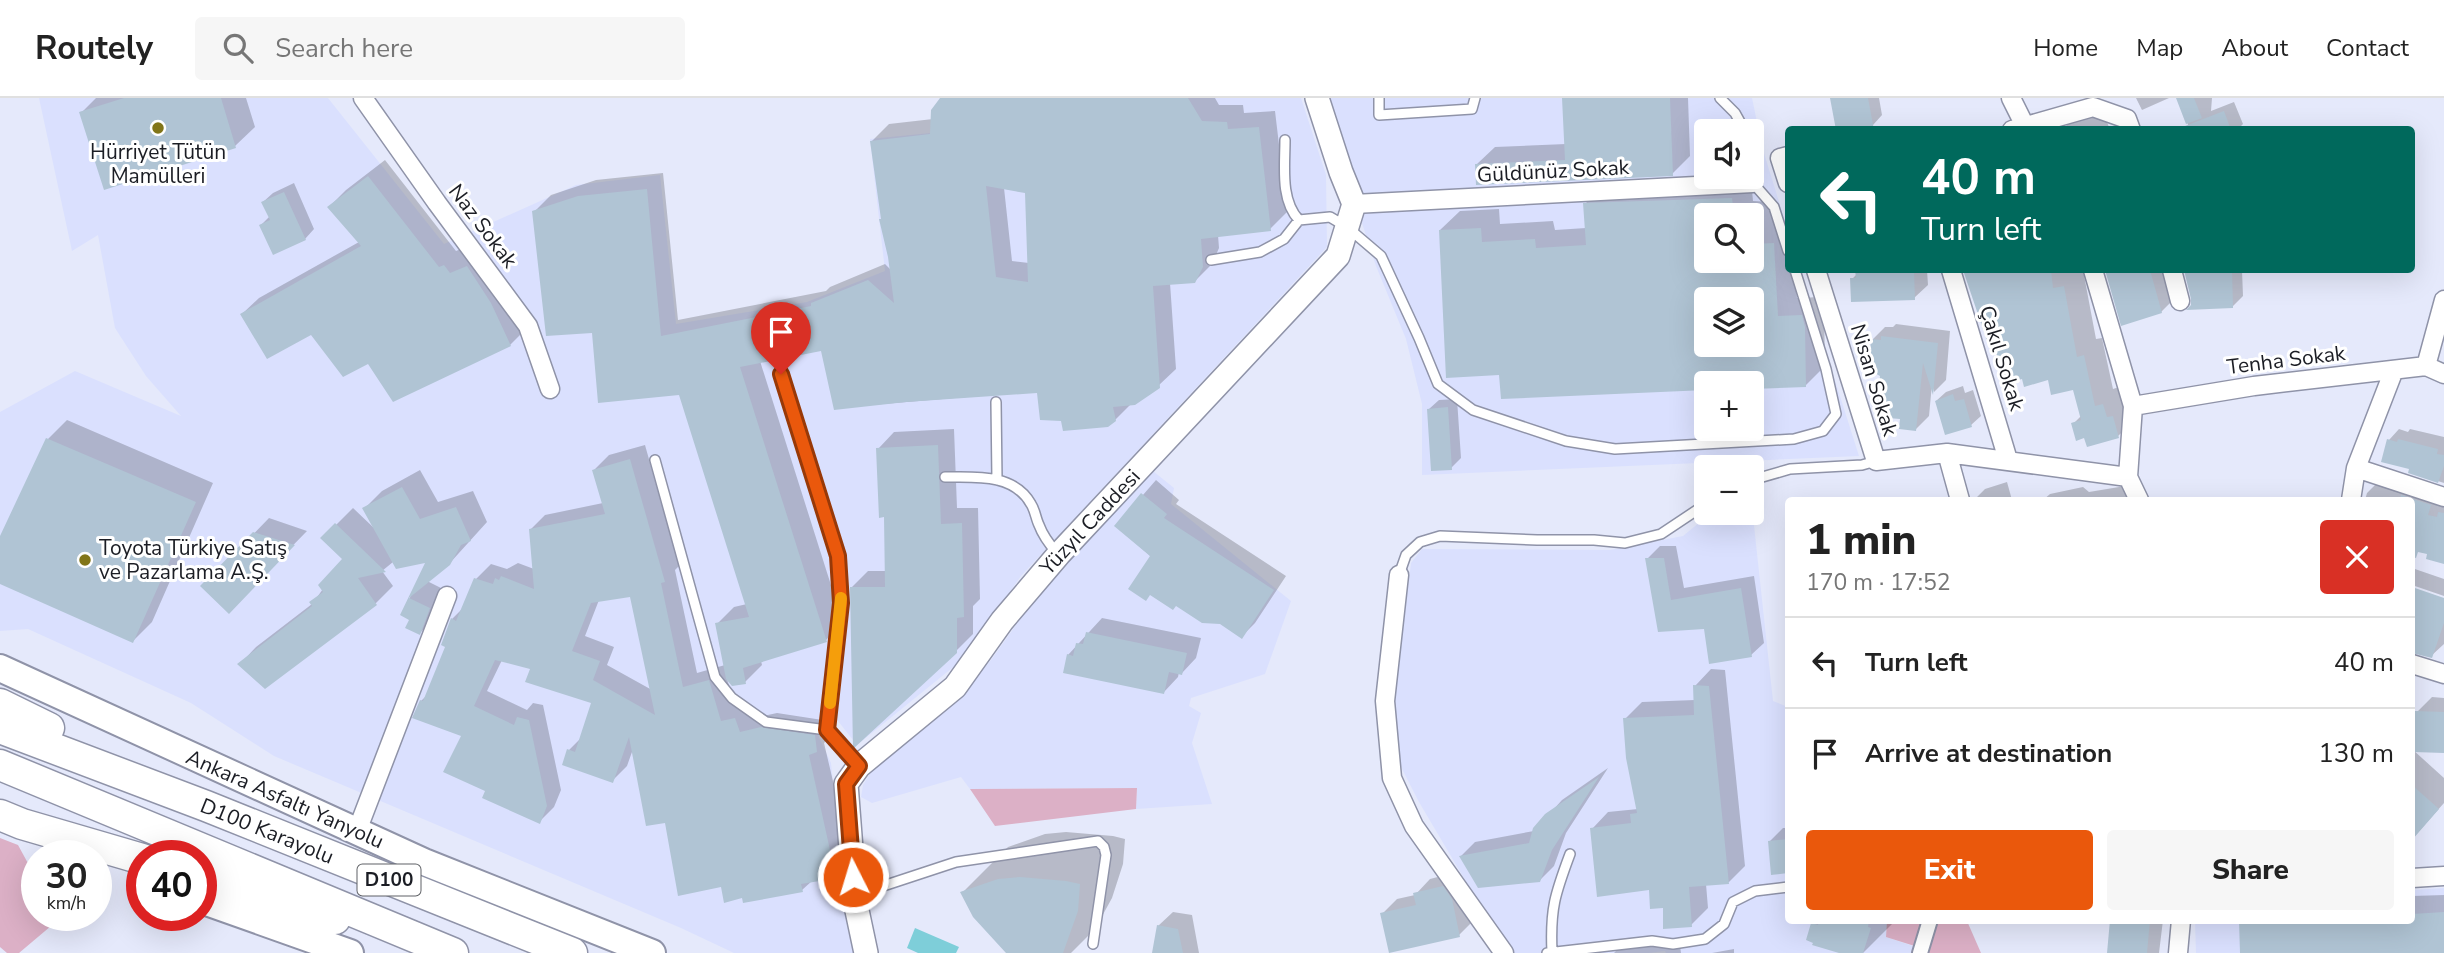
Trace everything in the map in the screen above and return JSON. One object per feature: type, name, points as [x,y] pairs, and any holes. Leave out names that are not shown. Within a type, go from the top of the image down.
[{"type":"highway","points":[[0,704],[206,806]]},
{"type":"highway","name":"D100 Karayolu","points":[[0,728],[206,806],[572,953]]},
{"type":"highway","name":"D100 Karayolu","points":[[0,765],[453,953]]},
{"type":"highway","points":[[11,820],[126,854]]},
{"type":"highway","points":[[217,883],[291,909],[411,936]]},
{"type":"main road","name":"Ankara Asfaltı Yanyolu","points":[[0,668],[424,862],[652,953]]},
{"type":"main road","points":[[11,820],[126,868]]},
{"type":"main road","points":[[217,906],[350,953]]},
{"type":"street","name":"Naz Sokak","points":[[363,98],[528,326],[550,389]]},
{"type":"street","points":[[1317,98],[1340,172],[1354,204]]},
{"type":"street","points":[[2011,98],[2020,126]]},
{"type":"street","points":[[2031,126],[2093,107],[2127,119],[2130,126]]},
{"type":"street","points":[[1785,157],[1780,158],[1785,174]]},
{"type":"street","name":"Güldünüz Sokak","points":[[1354,204],[1694,186]]},
{"type":"street","name":"Yüzyıl Caddesi","points":[[866,953],[855,901],[846,784],[859,766],[955,687],[1002,621],[1059,554],[1339,256],[1354,204]]},
{"type":"street","name":"Nisan Sokak","points":[[1817,273],[1876,461],[1947,453],[2128,477]]},
{"type":"street","name":"Çakıl Sokak","points":[[1952,273],[2008,460]]},
{"type":"street","points":[[2094,273],[2133,406],[2128,477],[2138,497]]},
{"type":"street","points":[[2173,273],[2180,301]]},
{"type":"street","points":[[2444,300],[2426,366],[2444,374]]},
{"type":"street","name":"Tenha Sokak","points":[[2133,406],[2254,386],[2426,366]]},
{"type":"street","points":[[2351,497],[2356,468],[2394,370]]},
{"type":"street","points":[[1947,453],[1959,497]]},
{"type":"street","points":[[2356,468],[2444,496]]},
{"type":"street","points":[[1399,575],[1385,701],[1392,778],[1414,826],[1504,953]]},
{"type":"street","points":[[357,831],[447,596]]},
{"type":"street","points":[[2415,665],[2444,674]]},
{"type":"street","points":[[2415,878],[2444,876]]},
{"type":"street","points":[[1920,953],[1929,924]]},
{"type":"street","points":[[2178,953],[2181,924]]},
{"type":"lane","points":[[1379,98],[1379,115],[1472,109],[1475,98]]},
{"type":"lane","points":[[1720,98],[1738,119]]},
{"type":"lane","points":[[1284,140],[1285,192],[1291,212],[1298,220]]},
{"type":"lane","points":[[1759,189],[1774,207],[1785,242]]},
{"type":"lane","points":[[1211,260],[1260,252],[1284,239],[1298,220],[1330,217],[1347,227],[1381,257],[1438,384],[1473,410],[1566,441],[1615,449],[1794,439],[1823,431],[1836,414],[1826,369],[1796,273]]},
{"type":"lane","points":[[781,374],[838,556],[841,603],[827,730]]},
{"type":"lane","points":[[996,402],[997,480]]},
{"type":"lane","points":[[655,460],[715,677],[732,698],[766,722],[827,730],[859,766]]},
{"type":"lane","points":[[1764,477],[1790,469],[1862,465],[1876,461]]},
{"type":"lane","points":[[945,477],[981,477],[1016,488],[1032,505],[1044,536],[1059,554]]},
{"type":"lane","points":[[1399,575],[1406,555],[1420,542],[1440,536],[1625,543],[1661,534],[1694,512]]},
{"type":"lane","points":[[855,901],[871,890],[956,862],[1098,841],[1104,847],[1106,855],[1093,944]]},
{"type":"lane","points":[[1570,854],[1556,891],[1551,916],[1550,952],[1653,941],[1673,944],[1705,939],[1724,924],[1733,902],[1755,891],[1785,887]]},
{"type":"shaded area","points":[[39,98],[328,98],[444,244],[576,185],[660,175],[676,324],[807,302],[885,271],[870,139],[931,133],[940,98],[1301,98],[1326,175],[1327,247],[1021,576],[962,660],[857,745],[834,716],[812,730],[818,735],[831,763],[844,889],[856,953],[734,953],[681,928],[274,756],[191,703],[28,629],[0,631],[0,412],[75,371],[181,416],[146,376],[115,328],[98,235],[72,251]]},
{"type":"shaded area","points":[[1327,98],[1752,98],[1756,119],[1694,119],[1694,189],[1764,189],[1764,153],[1785,221],[1785,273],[1801,273],[1859,456],[1764,460],[1764,455],[1694,455],[1694,463],[1422,475],[1422,404],[1406,339],[1376,266],[1347,177]]},
{"type":"shaded area","points":[[1153,471],[1174,488],[1171,504],[1291,601],[1265,674],[1191,698],[1189,706],[1201,713],[1192,743],[1212,804],[1136,809],[1137,788],[970,789],[961,777],[872,803],[861,797],[863,785],[882,754],[960,696],[991,660],[1036,597]]},
{"type":"shaded area","points":[[1696,525],[1754,525],[1773,701],[1785,706],[1785,924],[1887,924],[1886,937],[1922,949],[1920,953],[1508,953],[1419,802],[1402,769],[1394,740],[1395,694],[1411,563],[1422,549],[1610,550],[1683,536]]},
{"type":"shaded area","points":[[1137,788],[1136,809],[995,826],[970,789]]},
{"type":"shaded area","points":[[0,838],[18,845],[21,850],[21,931],[45,931],[19,953],[7,953],[0,947]]},
{"type":"shaded area","points":[[2444,888],[2444,953],[2196,953],[2195,924],[2415,924],[2415,890]]},
{"type":"shaded area","points":[[1887,924],[1968,924],[1981,953],[1920,953],[1921,948],[1886,937]]},
{"type":"shaded area","points":[[915,928],[959,947],[956,953],[918,953],[907,948]]},
{"type":"building","points":[[124,98],[221,98],[236,148],[104,190],[79,112]]},
{"type":"building","points":[[940,98],[1188,98],[1202,121],[1227,122],[1228,129],[1259,127],[1271,231],[1201,239],[1203,267],[1195,283],[1153,286],[1160,388],[1135,405],[1113,407],[1116,421],[1108,427],[1063,431],[1061,421],[1040,420],[1037,393],[834,410],[821,351],[740,367],[827,642],[743,668],[746,684],[732,686],[726,679],[715,623],[749,617],[679,395],[598,403],[592,333],[546,336],[532,211],[578,196],[647,189],[661,336],[811,306],[811,303],[868,280],[894,303],[888,257],[879,219],[870,141],[930,134],[931,110]],"holes":[[[986,186],[1025,193],[1028,282],[996,277]]]},
{"type":"building","points":[[1562,98],[1670,98],[1673,176],[1476,185],[1475,164],[1565,160]]},
{"type":"building","points":[[1830,98],[1868,98],[1873,126],[1835,126]]},
{"type":"building","points":[[2176,98],[2194,98],[2202,118],[2186,124]]},
{"type":"building","points":[[2224,111],[2230,126],[2185,126]]},
{"type":"building","points":[[368,176],[439,267],[444,265],[450,273],[467,266],[491,303],[511,346],[393,402],[368,364],[343,377],[311,335],[267,359],[240,314],[361,246],[327,207]]},
{"type":"building","points":[[284,192],[306,240],[273,255],[259,225],[270,220],[261,202]]},
{"type":"building","points":[[1732,198],[1733,203],[1694,203],[1694,273],[1764,273],[1764,243],[1774,243],[1778,316],[1802,315],[1805,327],[1806,387],[1764,389],[1764,371],[1694,371],[1694,391],[1501,399],[1499,375],[1446,378],[1439,230],[1481,228],[1482,242],[1535,239],[1536,248],[1586,245],[1583,203]]},
{"type":"building","points":[[1855,273],[1914,273],[1915,300],[1851,302],[1850,278],[1856,278]]},
{"type":"building","points":[[1964,273],[2051,273],[2053,288],[2064,286],[2077,357],[2084,355],[2095,406],[2103,404],[2107,417],[2113,416],[2119,438],[2087,447],[2084,438],[2076,441],[2071,423],[2081,420],[2073,390],[2051,395],[2048,380],[2024,387],[2022,379],[2015,381],[2013,375],[2004,378],[1992,339],[1987,341]]},
{"type":"building","points":[[2106,273],[2151,273],[2162,313],[2121,326]]},
{"type":"building","points":[[2185,273],[2232,273],[2233,308],[2186,310],[2191,305]]},
{"type":"building","points":[[1881,336],[1938,343],[1933,395],[1923,363],[1916,431],[1899,429],[1900,419],[1876,417],[1880,376],[1869,366],[1871,339],[1881,340]]},
{"type":"building","points":[[1953,394],[1955,401],[1964,399],[1972,427],[1945,435],[1935,401]]},
{"type":"building","points":[[1448,407],[1452,470],[1431,471],[1427,409]]},
{"type":"building","name":"Toyota Türkiye Satış ve Pazarlama A.Ş.","points":[[46,438],[196,502],[133,643],[0,584],[0,536]]},
{"type":"building","points":[[2387,439],[2397,442],[2398,439],[2438,449],[2437,454],[2444,455],[2444,466],[2438,483],[2408,473],[2409,469],[2381,462]]},
{"type":"building","points":[[938,445],[941,524],[962,523],[964,617],[957,618],[957,653],[853,749],[850,587],[885,587],[884,517],[879,518],[876,448]]},
{"type":"building","points":[[630,459],[665,582],[661,583],[683,687],[709,680],[721,721],[735,718],[740,732],[761,727],[815,735],[817,752],[809,755],[838,878],[801,884],[803,892],[743,903],[742,898],[724,903],[721,887],[678,896],[665,823],[646,826],[629,737],[613,783],[562,765],[567,749],[575,752],[591,703],[525,682],[530,669],[495,660],[474,706],[514,725],[517,717],[529,720],[547,806],[540,824],[482,798],[485,791],[443,772],[461,736],[412,718],[420,700],[423,701],[445,647],[441,645],[451,618],[456,621],[474,578],[493,584],[495,578],[499,580],[501,576],[534,589],[529,529],[605,514],[592,470]],"holes":[[[630,597],[655,715],[593,680],[600,661],[572,651],[591,603]]]},
{"type":"building","points":[[402,487],[420,519],[456,507],[471,541],[461,545],[450,565],[409,598],[430,608],[420,635],[405,628],[409,620],[400,615],[425,563],[396,569],[362,508]]},
{"type":"building","points":[[1141,493],[1167,514],[1164,518],[1274,590],[1242,639],[1220,624],[1202,623],[1176,606],[1173,610],[1150,595],[1146,601],[1128,589],[1150,556],[1114,526]]},
{"type":"building","points":[[2415,500],[2431,505],[2428,515],[2437,517],[2438,512],[2444,513],[2444,564],[2426,559],[2427,554],[2418,552],[2416,558]]},
{"type":"building","points":[[335,523],[386,572],[358,578],[377,605],[265,689],[237,664],[312,606],[309,602],[323,592],[318,585],[342,559],[320,538]]},
{"type":"building","points":[[253,532],[295,545],[229,614],[200,586]]},
{"type":"building","points":[[1645,558],[1664,558],[1671,600],[1741,588],[1752,657],[1709,664],[1704,629],[1658,632]]},
{"type":"building","points":[[2415,588],[2444,598],[2444,623],[2432,658],[2415,654]]},
{"type":"building","points":[[1086,632],[1187,653],[1182,675],[1169,672],[1164,694],[1063,673],[1067,654],[1073,656],[1076,643],[1083,644]]},
{"type":"building","points":[[1693,685],[1709,686],[1729,884],[1689,887],[1692,927],[1663,929],[1663,908],[1650,909],[1649,890],[1597,897],[1590,828],[1631,823],[1630,814],[1637,813],[1626,758],[1623,718],[1694,715]]},
{"type":"building","points":[[2415,711],[2444,712],[2444,753],[2415,752]]},
{"type":"building","points":[[1599,777],[1552,850],[1540,882],[1478,888],[1459,856],[1529,843],[1533,828],[1545,814]]},
{"type":"building","points":[[2415,788],[2439,809],[2415,837]]},
{"type":"building","points":[[1785,839],[1785,873],[1771,875],[1768,841]]},
{"type":"building","points":[[1020,877],[1080,884],[1078,911],[1063,953],[1006,953],[973,917],[960,892],[998,879]]},
{"type":"building","points":[[1443,886],[1452,899],[1460,937],[1389,953],[1380,913],[1416,905],[1413,893]]},
{"type":"building","points":[[2444,912],[2444,953],[2240,953],[2239,924],[2415,924],[2415,914]]},
{"type":"building","points":[[1811,924],[1868,924],[1871,928],[1863,953],[1839,953],[1812,945],[1813,943],[1806,940]]},
{"type":"building","points":[[2110,924],[2150,924],[2147,953],[2107,953]]},
{"type":"building","points":[[1157,925],[1178,929],[1183,953],[1152,953]]},
{"type":"slow traffic","points":[[830,703],[841,598]]},
{"type":"place","name":"Hürriyet Tütün Mamülleri","points":[[158,128]]},
{"type":"place","name":"Toyota Türkiye Satış ve Pazarlama A.Ş.","points":[[85,560]]},
{"type":"route","points":[[781,374],[838,556],[841,603],[827,730],[859,766],[846,784],[853,877]]}]
